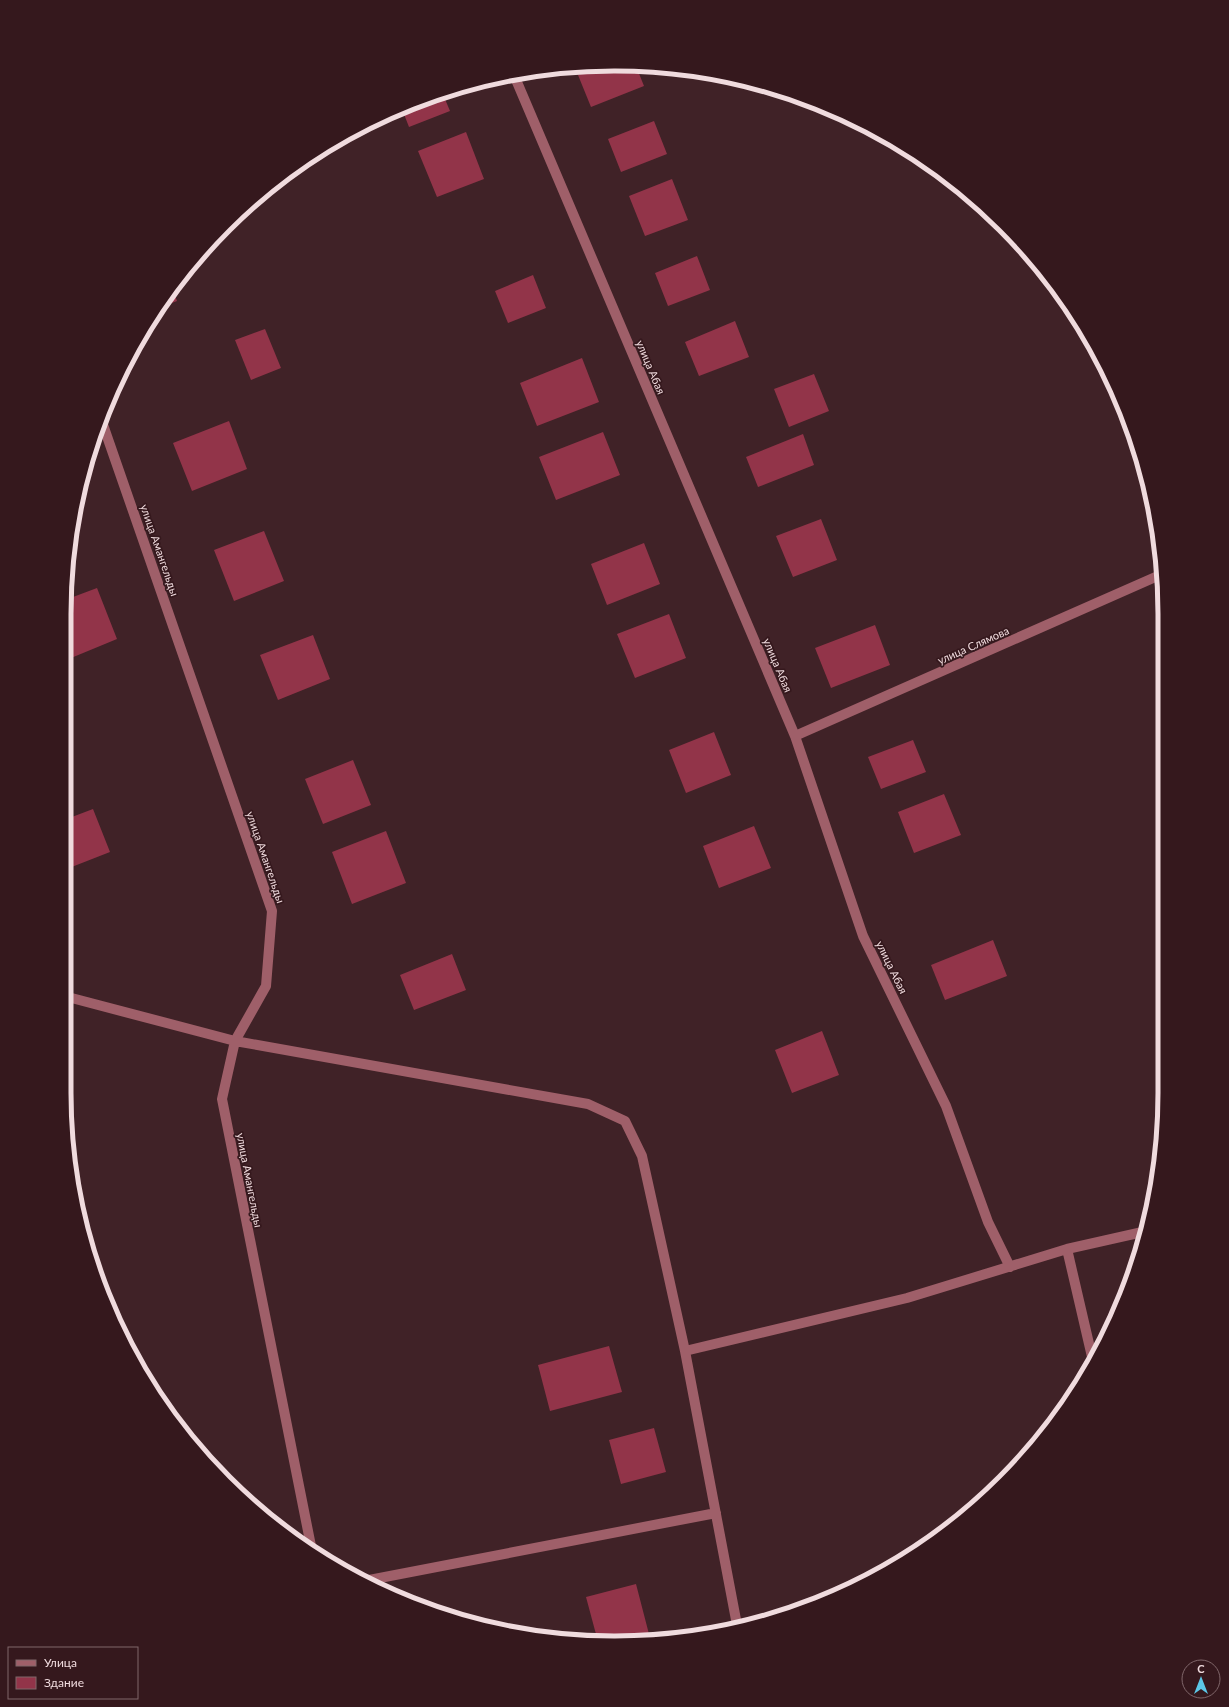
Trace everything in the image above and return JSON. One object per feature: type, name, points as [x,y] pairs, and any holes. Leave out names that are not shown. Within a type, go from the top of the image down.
[{"type":"street","name":"улица Абая","points":[[516,80],[795,736],[863,936],[946,1106],[988,1222],[1010,1267]]},
{"type":"street","name":"улица Амангельды","points":[[104,428],[272,911],[266,986],[236,1040],[222,1098],[310,1542]]},
{"type":"street","name":"улица Слямова","points":[[795,736],[1157,576]]},
{"type":"street","points":[[71,998],[236,1040],[588,1104],[625,1121],[642,1156],[685,1351],[736,1622]]},
{"type":"street","points":[[685,1351],[900,1300],[1067,1249],[1139,1233]]},
{"type":"street","points":[[1067,1249],[1091,1353]]},
{"type":"street","points":[[373,1579],[716,1513]]},
{"type":"building","points":[[587,72],[638,72],[644,86],[591,107],[578,75]]},
{"type":"building","points":[[445,99],[450,111],[409,127],[404,113]]},
{"type":"building","points":[[654,121],[667,154],[621,172],[608,139]]},
{"type":"building","points":[[466,132],[484,179],[437,197],[418,151]]},
{"type":"building","points":[[672,179],[688,220],[645,236],[629,196]]},
{"type":"building","points":[[697,256],[710,290],[668,306],[655,273]]},
{"type":"building","points":[[533,275],[546,308],[508,323],[495,291]]},
{"type":"building","points":[[175,296],[177,301],[169,304]]},
{"type":"building","points":[[735,321],[749,357],[699,376],[685,342]]},
{"type":"building","points":[[265,329],[281,368],[251,380],[235,340]]},
{"type":"building","points":[[582,358],[599,402],[537,426],[520,383]]},
{"type":"building","points":[[814,374],[829,411],[789,427],[774,389]]},
{"type":"building","points":[[229,421],[247,469],[192,491],[173,443]]},
{"type":"building","points":[[603,432],[620,475],[556,500],[539,457]]},
{"type":"building","points":[[803,434],[814,465],[758,487],[746,457]]},
{"type":"building","points":[[821,519],[837,560],[793,577],[776,536]]},
{"type":"building","points":[[264,531],[284,581],[234,601],[214,550]]},
{"type":"building","points":[[644,543],[660,584],[607,605],[591,564]]},
{"type":"building","points":[[97,588],[117,639],[71,658],[71,598]]},
{"type":"building","points":[[669,614],[686,658],[635,678],[617,634]]},
{"type":"building","points":[[875,625],[890,665],[831,688],[815,648]]},
{"type":"building","points":[[313,635],[330,679],[278,700],[260,655]]},
{"type":"building","points":[[714,732],[731,775],[686,793],[669,750]]},
{"type":"building","points":[[913,740],[926,772],[881,789],[868,757]]},
{"type":"building","points":[[353,760],[371,805],[323,824],[305,779]]},
{"type":"building","points":[[944,794],[961,835],[914,853],[898,812]]},
{"type":"building","points":[[93,809],[110,852],[71,867],[71,817]]},
{"type":"building","points":[[754,826],[771,868],[719,888],[703,846]]},
{"type":"building","points":[[386,831],[406,883],[352,904],[332,852]]},
{"type":"building","points":[[993,940],[1007,976],[945,1000],[931,965]]},
{"type":"building","points":[[452,954],[466,990],[414,1010],[400,975]]},
{"type":"building","points":[[822,1031],[839,1075],[792,1093],[775,1050]]},
{"type":"building","points":[[609,1346],[622,1392],[550,1411],[538,1365]]},
{"type":"building","points":[[654,1428],[666,1472],[621,1484],[609,1440]]},
{"type":"building","points":[[636,1584],[649,1635],[596,1635],[586,1597]]}]
